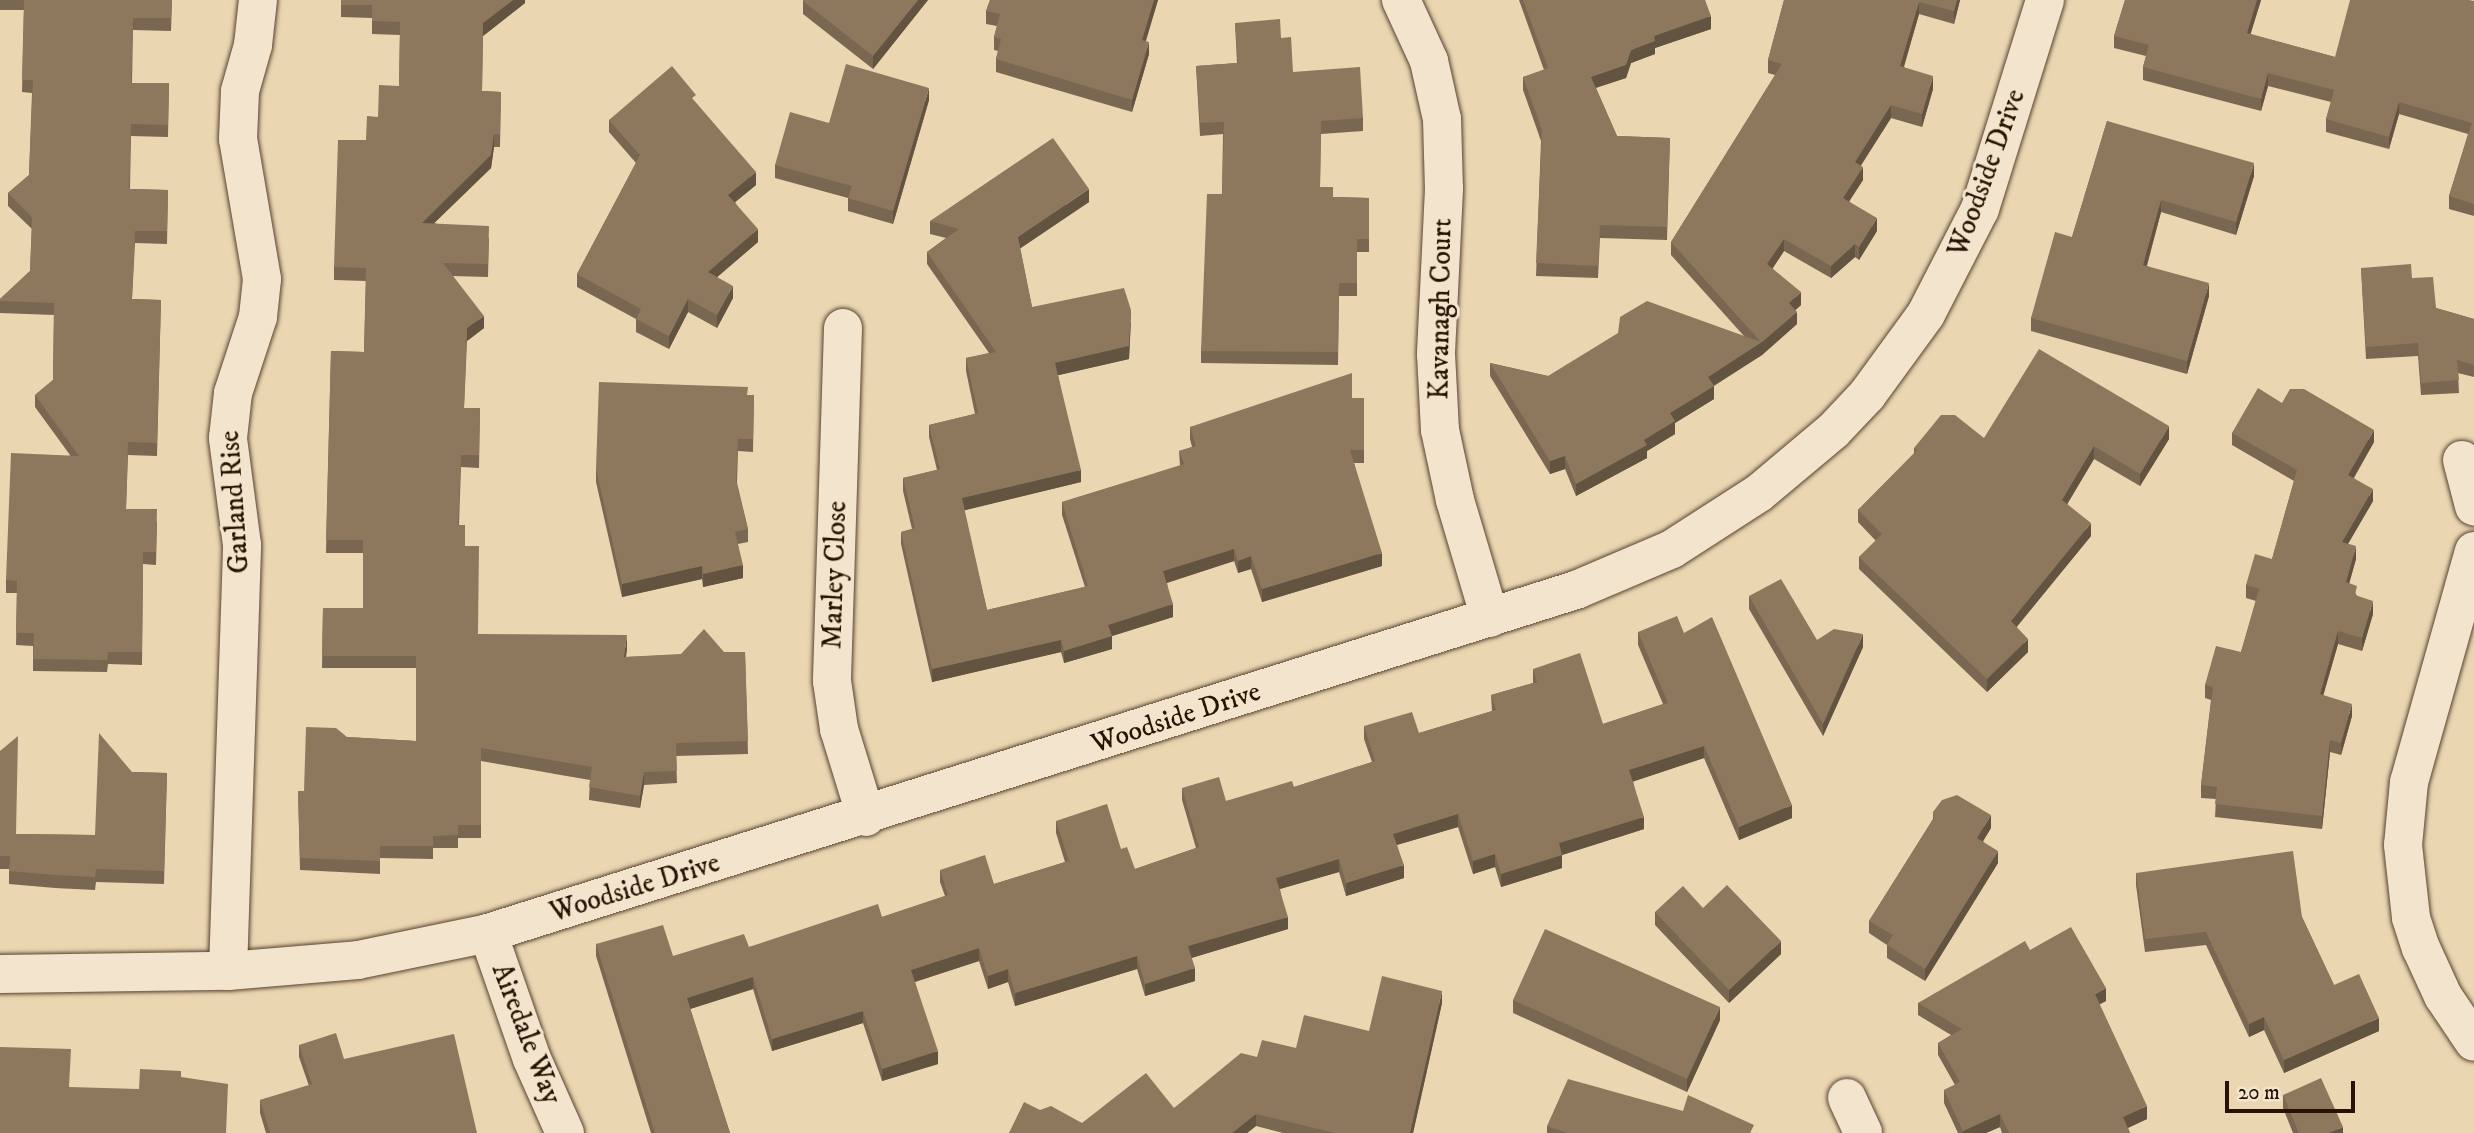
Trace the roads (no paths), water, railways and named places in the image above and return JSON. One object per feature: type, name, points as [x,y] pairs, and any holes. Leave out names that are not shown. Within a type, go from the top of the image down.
[{"type":"street","name":"Garland Rise","points":[[229,971],[242,545],[228,438],[233,393],[258,317],[262,279],[238,139],[240,91],[253,45],[258,0]]},
{"type":"street","name":"Kavanagh Court","points":[[1401,0],[1429,61],[1442,118],[1444,188],[1436,354],[1440,430],[1455,500],[1490,618]]},
{"type":"street","name":"Woodside Drive","points":[[0,975],[229,971],[358,960],[488,933],[866,817],[1490,618],[1576,590],[1672,549],[1789,470],[1867,395],[1926,314],[1980,209],[2045,0]]},
{"type":"street","name":"Marley Close","points":[[843,328],[832,681],[839,729],[866,817]]},
{"type":"street","points":[[2462,460],[2474,506]]},
{"type":"street","points":[[2474,551],[2409,782],[2403,845],[2411,918],[2421,948],[2443,996],[2474,1042]]},
{"type":"street","name":"Airedale Way","points":[[488,933],[532,1059],[565,1133]]},
{"type":"street","points":[[1847,1098],[1863,1133]]}]
